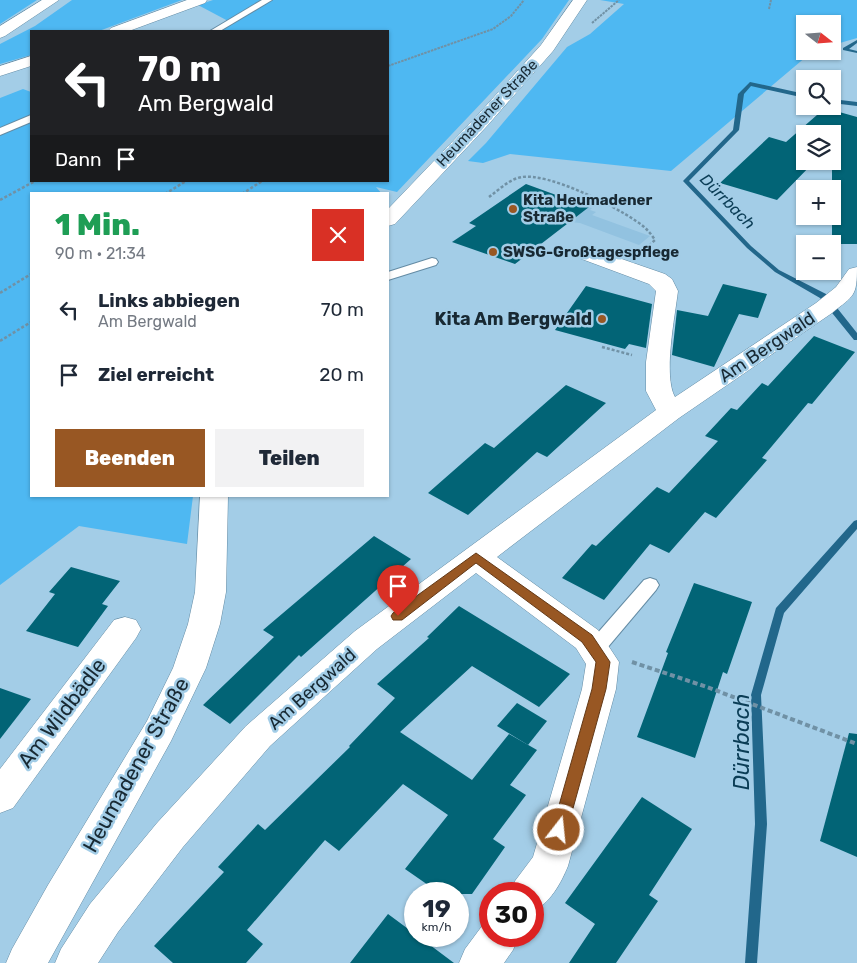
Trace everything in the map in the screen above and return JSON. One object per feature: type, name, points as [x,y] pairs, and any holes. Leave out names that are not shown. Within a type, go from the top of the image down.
[{"type":"street","points":[[0,33],[52,0]]},
{"type":"street","points":[[119,30],[200,0]]},
{"type":"street","name":"Heumadener Straße","points":[[389,219],[547,48],[580,0]]},
{"type":"street","points":[[0,71],[30,61]]},
{"type":"street","points":[[587,253],[657,278],[664,284],[667,291],[658,362],[659,391],[670,412]]},
{"type":"street","name":"Am Bergwald","points":[[75,963],[104,918],[170,835],[258,736],[366,640],[670,412],[834,300],[857,274]]},
{"type":"street","name":"Heumadener Straße","points":[[26,963],[60,900],[161,729],[192,666],[204,624],[213,579],[214,497]]},
{"type":"street","points":[[476,557],[587,638],[599,655],[599,689],[549,866],[538,882]]},
{"type":"street","name":"Am Wildbädle","points":[[0,797],[125,629]]},
{"type":"street","points":[[479,963],[491,947]]},
{"type":"lane","points":[[216,30],[268,0]]},
{"type":"lane","points":[[0,132],[30,118]]},
{"type":"lane","points":[[389,276],[432,262]]},
{"type":"lane","points":[[599,655],[650,585]]},
{"type":"path","points":[[389,66],[493,29],[511,16],[524,0]]},
{"type":"path","points":[[769,9],[771,0]]},
{"type":"path","points":[[490,197],[519,177],[532,176],[550,180],[630,216],[648,231],[655,240],[626,267]]},
{"type":"path","points":[[0,200],[33,182]]},
{"type":"path","points":[[168,192],[184,182]]},
{"type":"path","points":[[245,192],[260,182]]},
{"type":"path","points":[[0,293],[30,275]]},
{"type":"path","points":[[0,341],[30,323]]},
{"type":"path","points":[[599,655],[635,662],[857,744]]},
{"type":"shaded area","points":[[0,0],[37,0],[0,24]]},
{"type":"shaded area","points":[[72,0],[182,0],[102,30],[30,30],[30,55],[0,64],[0,44],[35,26]]},
{"type":"shaded area","points":[[213,0],[569,0],[542,39],[397,192],[376,187],[380,192],[30,192],[30,497],[193,497],[187,544],[79,526],[0,585],[0,98],[23,89],[30,92],[30,182],[389,182],[389,30],[215,30],[230,22],[198,5]]},
{"type":"shaded area","points":[[600,0],[857,0],[857,38],[841,43],[841,15],[796,15],[796,60],[802,60],[671,171],[510,154],[483,163],[468,161],[486,143],[567,47],[590,34],[624,4]]},
{"type":"shaded area","points":[[579,203],[592,208],[590,210],[596,212],[592,215],[650,236],[639,245],[580,223],[570,222],[564,226],[554,223]]},
{"type":"building","points":[[841,112],[857,117],[857,244],[841,244],[841,235],[832,235],[832,225],[841,225],[841,180],[832,180],[832,170],[841,170],[841,125],[806,125],[817,115],[841,115]]},
{"type":"building","points":[[796,133],[796,170],[806,170],[777,200],[720,183],[769,137],[786,142]]},
{"type":"building","points":[[526,184],[589,207],[515,264],[452,242],[476,226],[469,223]]},
{"type":"building","points":[[723,284],[767,294],[758,318],[739,314],[714,367],[672,355],[677,310],[708,316]]},
{"type":"building","points":[[586,286],[652,304],[646,348],[629,344],[625,349],[555,330]]},
{"type":"building","points":[[814,336],[855,352],[812,404],[808,403],[762,458],[767,460],[716,518],[705,512],[669,553],[650,544],[604,600],[562,578],[592,544],[596,546],[657,487],[669,493],[718,441],[705,436],[731,408],[737,410],[762,383],[768,386]]},
{"type":"building","points":[[566,385],[606,403],[547,457],[537,452],[468,515],[428,493],[485,443],[494,448]]},
{"type":"building","points":[[374,536],[411,559],[301,657],[299,655],[230,724],[203,705],[274,637],[263,630]]},
{"type":"building","points":[[71,567],[120,581],[102,604],[108,606],[78,647],[26,631],[55,594],[49,592]]},
{"type":"building","points":[[694,583],[752,602],[727,674],[723,672],[695,758],[637,737],[668,653],[666,652]]},
{"type":"building","points":[[459,606],[570,674],[539,707],[472,666],[400,732],[472,780],[509,734],[537,750],[510,785],[526,795],[493,839],[505,847],[472,894],[469,894],[469,882],[424,882],[405,869],[448,815],[403,784],[339,851],[325,840],[247,930],[263,944],[246,963],[173,963],[154,946],[224,872],[218,867],[258,824],[265,830],[350,747],[395,698],[377,684],[429,638],[427,637]]},
{"type":"building","points":[[0,688],[31,699],[0,739]]},
{"type":"building","points":[[517,703],[547,721],[528,745],[497,726]]},
{"type":"building","points":[[849,733],[857,734],[857,857],[820,841]]},
{"type":"building","points":[[642,797],[692,829],[649,895],[658,901],[616,963],[569,963],[595,924],[565,903]]},
{"type":"building","points":[[388,914],[404,926],[404,947],[433,947],[454,963],[350,963]]},
{"type":"waterway","name":"Dürrbach","points":[[857,41],[845,49],[857,52]]},
{"type":"waterway","name":"Dürrbach","points":[[796,94],[750,84],[741,94],[736,130],[686,181],[749,247],[777,271],[823,296],[857,338]]},
{"type":"waterway","name":"Dürrbach","points":[[841,102],[857,104]]},
{"type":"waterway","name":"Dürrbach","points":[[751,963],[761,824],[756,695],[779,611],[857,523]]},
{"type":"place","name":"Kita Heumadener Straße","points":[[513,209]]},
{"type":"place","name":"SWSG-Großtagespflege","points":[[493,252]]},
{"type":"place","name":"Kita Am Bergwald","points":[[602,319]]},
{"type":"route","points":[[398,616],[476,557],[587,638],[603,662],[599,689],[559,830]]}]
